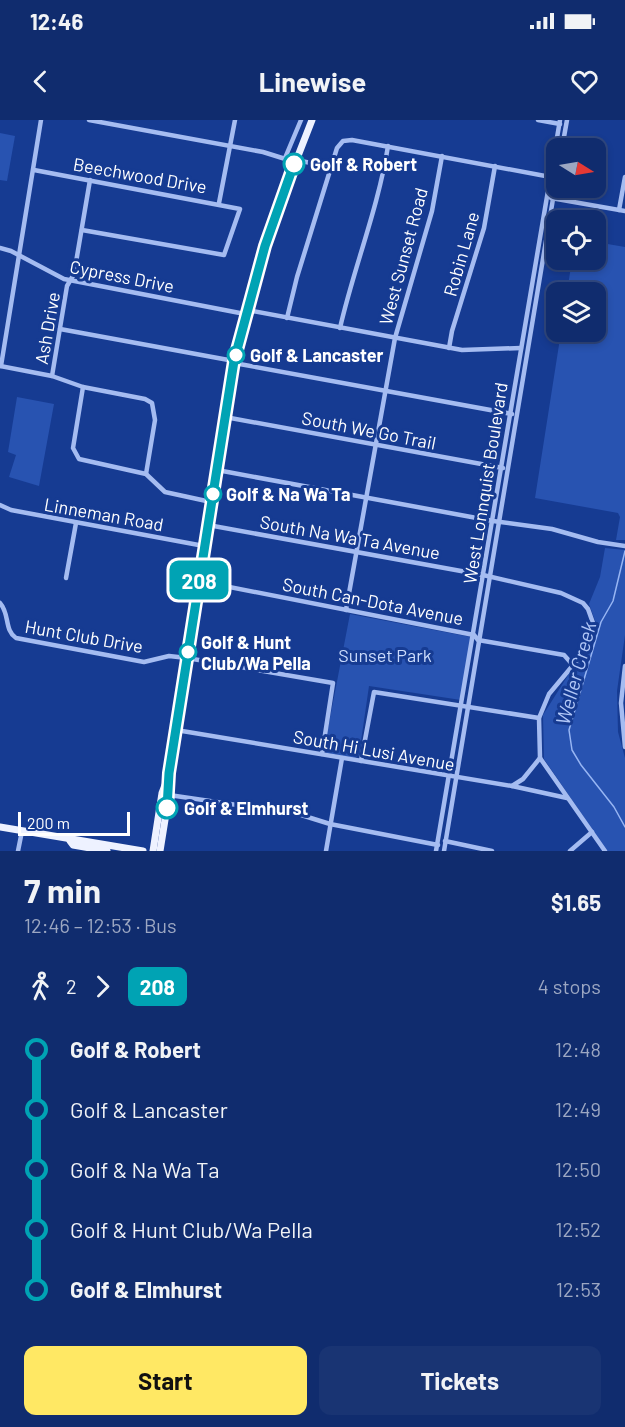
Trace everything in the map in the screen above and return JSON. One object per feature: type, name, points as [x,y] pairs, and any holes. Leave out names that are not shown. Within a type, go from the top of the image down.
[{"type":"main road","points":[[153,851],[162,793],[169,774],[234,362],[265,246],[312,120]]},
{"type":"main road","points":[[160,851],[170,795],[169,774]]},
{"type":"main road","points":[[0,827],[107,851]]},
{"type":"main road","points":[[70,841],[74,838],[143,851]]},
{"type":"street","points":[[41,120],[21,256],[1,366],[52,376],[83,387],[145,399],[152,403],[155,420],[146,474]]},
{"type":"street","points":[[89,120],[331,167]]},
{"type":"street","points":[[219,204],[235,120]]},
{"type":"street","points":[[285,158],[301,120]]},
{"type":"street","points":[[538,120],[566,122],[564,138]]},
{"type":"street","name":"West Lonnquist Boulevard","points":[[559,138],[560,122]]},
{"type":"street","points":[[287,318],[297,277],[331,167],[343,141],[352,140],[388,146],[546,177]]},
{"type":"street","points":[[340,328],[347,298],[378,202],[388,146]]},
{"type":"street","name":"West Sunset Road","points":[[346,610],[374,444],[395,338],[432,211],[442,156]]},
{"type":"street","name":"Robin Lane","points":[[449,348],[452,331],[484,228],[495,166]]},
{"type":"street","name":"Beechwood Drive","points":[[34,170],[240,209],[224,255],[82,230]]},
{"type":"street","points":[[554,198],[622,210],[625,177]]},
{"type":"street","name":"Ash Drive","points":[[52,376],[90,180]]},
{"type":"street","name":"West Lonnquist Boulevard","points":[[437,848],[547,198]]},
{"type":"street","name":"West Lonnquist Boulevard","points":[[444,851],[554,198]]},
{"type":"street","name":"Cypress Drive","points":[[0,248],[21,256],[56,276],[71,280],[449,348],[471,351],[527,349]]},
{"type":"street","points":[[60,329],[518,415]]},
{"type":"street","points":[[83,387],[73,448],[75,455],[86,462],[146,474],[165,492],[212,502]]},
{"type":"street","name":"South We Go Trail","points":[[225,417],[508,469]]},
{"type":"street","points":[[217,470],[493,521],[500,520],[552,529],[598,542],[625,546]]},
{"type":"street","name":"Linneman Road","points":[[0,504],[11,510],[204,546]]},
{"type":"street","points":[[66,578],[76,523]]},
{"type":"street","name":"South Na Wa Ta Avenue","points":[[208,525],[483,575],[561,593],[576,599],[588,609],[593,623],[592,638],[584,653],[572,664]]},
{"type":"street","name":"South Can-Dota Avenue","points":[[199,581],[474,635],[478,640],[564,655],[572,664]]},
{"type":"street","name":"Hunt Club Drive","points":[[0,603],[6,610],[9,631],[16,638],[144,662],[169,656],[187,658]]},
{"type":"street","points":[[187,658],[333,683],[322,754]]},
{"type":"street","points":[[572,664],[563,680],[549,694],[539,718],[540,758],[605,851]]},
{"type":"street","points":[[625,667],[621,703],[625,747]]},
{"type":"street","points":[[361,761],[374,692],[469,705],[539,718]]},
{"type":"street","name":"South Hi Lusi Avenue","points":[[176,730],[512,786],[567,798]]},
{"type":"street","points":[[326,851],[342,758]]},
{"type":"street","points":[[512,786],[523,779],[540,758]]},
{"type":"street","points":[[170,795],[298,814],[330,824],[437,848],[446,840],[492,851]]},
{"type":"street","points":[[18,851],[22,831]]},
{"type":"street","points":[[570,851],[592,832]]},
{"type":"green space","points":[[0,133],[15,136],[7,181],[0,180]]},
{"type":"green space","points":[[606,244],[625,247],[625,540],[616,540],[620,517],[618,513],[535,498],[559,342],[606,342],[606,282],[569,282],[570,270],[606,270]]},
{"type":"green space","points":[[17,397],[54,404],[39,486],[9,477],[16,455],[8,452]]},
{"type":"green space","points":[[605,548],[625,550],[625,635],[617,691],[618,732],[625,758],[625,851],[607,851],[544,759],[543,715],[572,669],[587,655],[593,645],[597,626],[589,604],[600,577]]},
{"type":"green space","name":"Sunset Park","points":[[350,614],[471,637],[461,700],[369,686],[359,755],[355,758],[327,753],[324,749]]},
{"type":"waterway","name":"Weller Creek","points":[[625,551],[613,601],[601,622],[569,730],[572,750],[614,807],[625,827]]},
{"type":"bus line","name":"208","points":[[167,808],[170,795],[169,773],[234,361],[265,246],[294,164]]},
{"type":"place","name":"Golf & Robert","points":[[294,164]]},
{"type":"place","name":"Golf & Lancaster","points":[[236,355]]},
{"type":"place","name":"Golf & Na Wa Ta","points":[[213,494]]},
{"type":"place","name":"Golf & Hunt Club/Wa Pella","points":[[188,652]]},
{"type":"place","name":"Golf & Elmhurst","points":[[167,808]]}]
